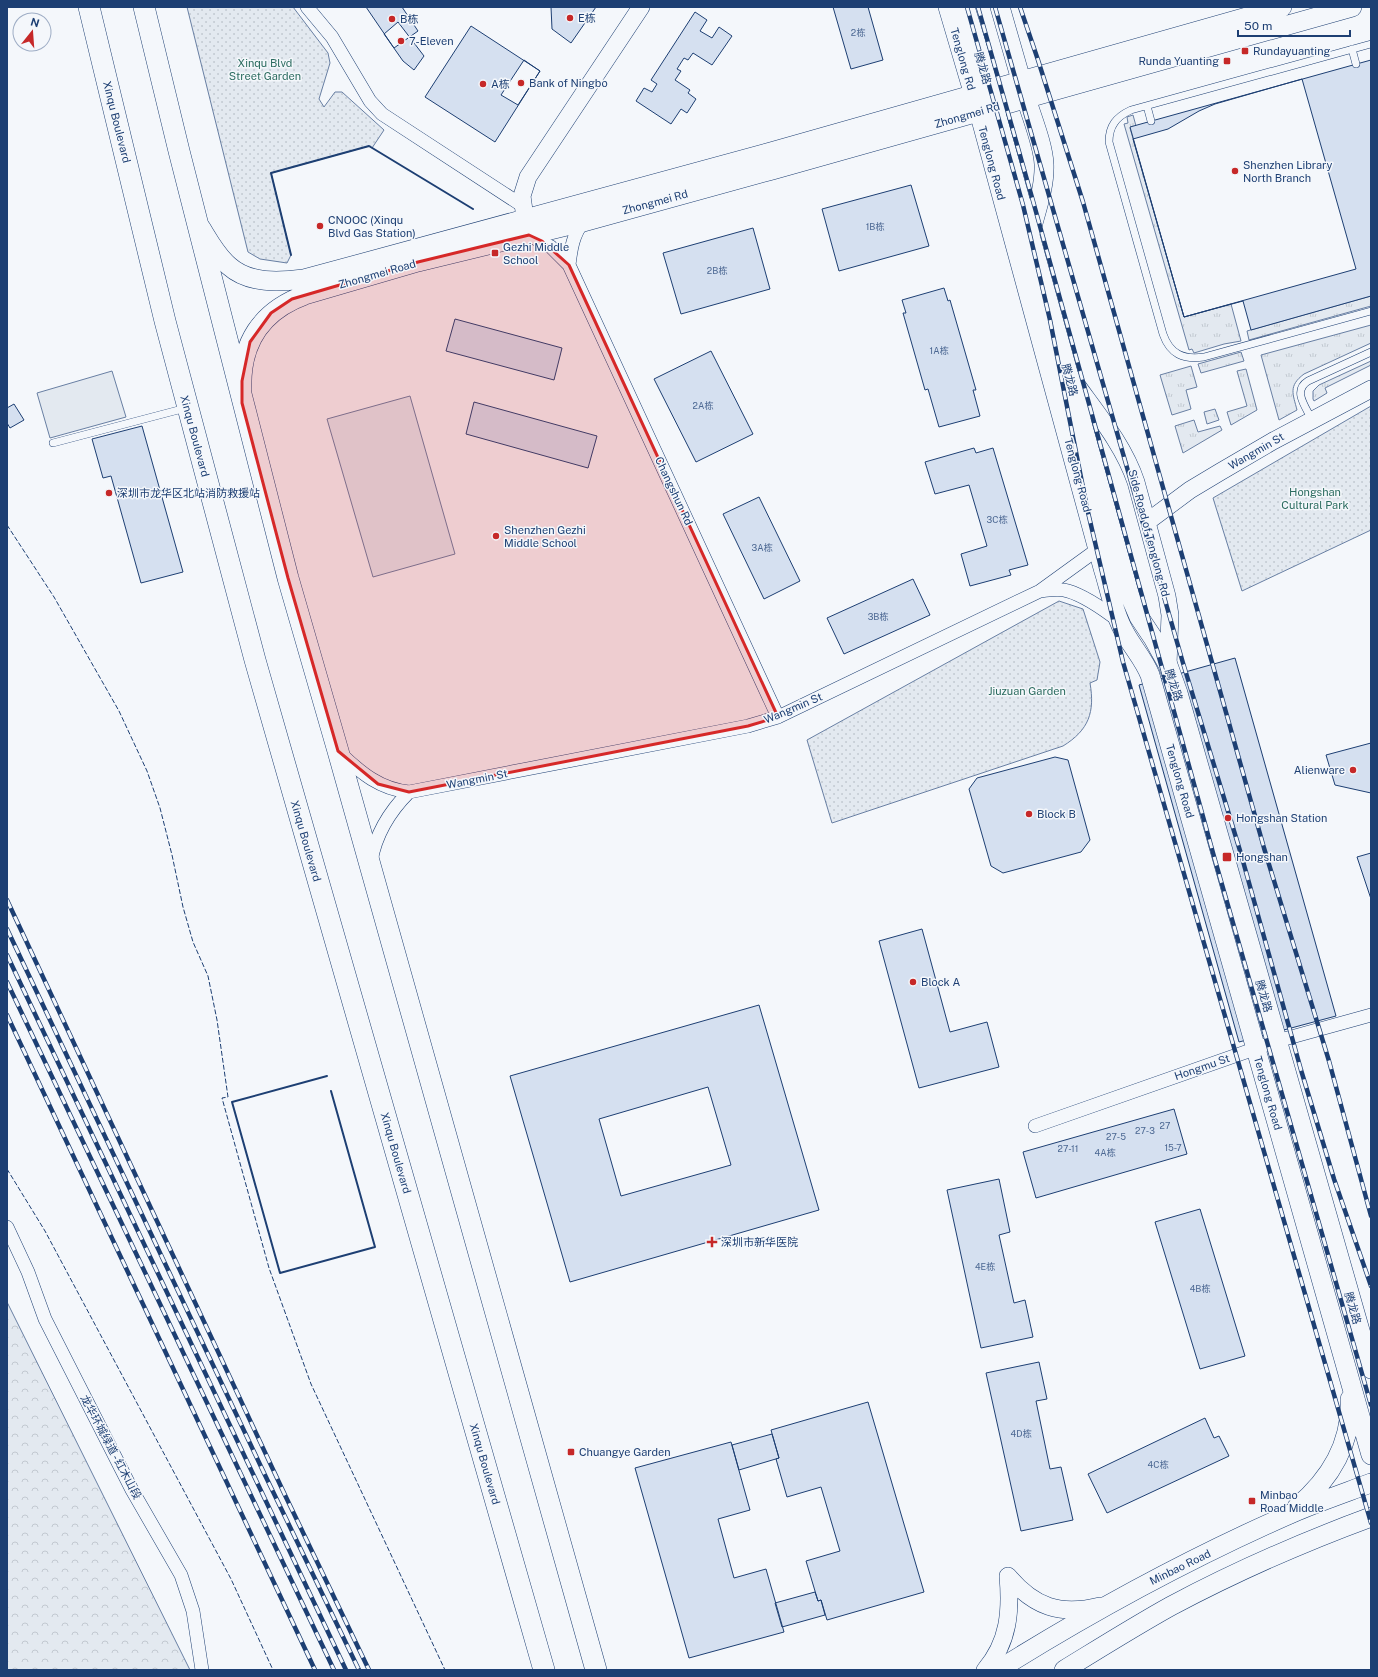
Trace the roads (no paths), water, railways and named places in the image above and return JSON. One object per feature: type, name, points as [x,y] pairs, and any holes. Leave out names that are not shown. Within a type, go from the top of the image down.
[{"type":"main road","name":"Xinqu Boulevard","points":[[89,7],[165,319],[285,768],[544,1670]]},
{"type":"main road","points":[[144,7],[242,403],[288,578],[596,1670]]},
{"type":"main road","name":"Tenglong Rd","points":[[948,7],[982,92],[987,110]]},
{"type":"main road","name":"腾龙路","points":[[965,7],[982,92]]},
{"type":"main road","points":[[1000,7],[1021,80]]},
{"type":"main road","name":"Zhongmei Rd","points":[[526,220],[1282,7]]},
{"type":"main road","name":"Zhongmei Rd","points":[[583,222],[1352,7]]},
{"type":"main road","points":[[1026,98],[1044,163],[1044,176],[1030,235]]},
{"type":"main road","name":"腾龙路","points":[[987,110],[1030,235],[1130,596],[1139,617],[1168,665],[1178,693],[1371,1368]]},
{"type":"main road","name":"Tenglong Road","points":[[987,110],[1098,549],[1119,621],[1126,635],[1144,660],[1150,675],[1371,1455]]},
{"type":"main road","name":"Zhongmei Road","points":[[196,220],[215,250],[229,267],[246,276],[279,281],[304,279],[526,220],[583,222]]},
{"type":"main road","name":"Zhongmei Road","points":[[242,403],[242,381],[250,342],[262,323],[271,313],[305,295],[418,262],[526,220]]},
{"type":"main road","points":[[1282,1518],[1317,1489],[1329,1474],[1341,1453],[1349,1424],[1350,1404],[1348,1376]]},
{"type":"main road","name":"Minbao Road","points":[[998,1670],[1109,1604],[1157,1578],[1282,1518],[1371,1483]]},
{"type":"main road","points":[[1064,1670],[1171,1606],[1223,1580],[1309,1541],[1371,1517]]},
{"type":"street","points":[[307,7],[332,37],[370,101],[382,114],[526,220],[569,265]]},
{"type":"street","points":[[526,220],[522,196],[528,177],[640,7]]},
{"type":"street","points":[[569,265],[572,242],[576,231],[583,222]]},
{"type":"street","name":"Changshun Rd","points":[[569,265],[778,717]]},
{"type":"street","name":"Side Road of Tenglong Rd","points":[[1068,372],[1121,448],[1131,465],[1167,596],[1170,615],[1168,665]]},
{"type":"street","name":"Wangmin St","points":[[1147,522],[1190,490],[1273,441],[1371,389]]},
{"type":"street","name":"Wangmin St","points":[[409,792],[748,726],[778,717],[1040,591],[1098,549]]},
{"type":"street","points":[[1040,591],[1055,589],[1069,591],[1103,610],[1119,621]]},
{"type":"street","points":[[338,751],[354,767],[378,784],[409,792]]},
{"type":"street","points":[[370,867],[374,849],[387,818],[409,792]]},
{"type":"street","name":"Hongmu St","points":[[1035,1126],[1277,1041],[1371,1015]]},
{"type":"street","name":"龙华环城绿道 - 红木山段","points":[[7,1227],[28,1272],[45,1319],[132,1490],[180,1575],[194,1611],[202,1670]]},
{"type":"street","points":[[985,1670],[997,1653],[1009,1618],[1010,1598],[1008,1576],[1023,1593],[1051,1608],[1078,1611],[1109,1604]]},
{"type":"lane","points":[[1371,44],[1131,110],[1116,120],[1111,126],[1109,142],[1163,334],[1170,347],[1184,357],[1204,357],[1371,311]]},
{"type":"lane","points":[[1352,49],[1356,64]]},
{"type":"lane","points":[[1147,106],[1151,121]]},
{"type":"lane","points":[[1312,420],[1301,398],[1300,392],[1302,386],[1308,381],[1371,352]]},
{"type":"lane","points":[[53,443],[188,408]]},
{"type":"railway","points":[[967,7],[1023,205],[1050,320],[1087,508],[1123,662],[1371,1523]]},
{"type":"railway","points":[[978,7],[1215,860],[1371,1405]]},
{"type":"railway","points":[[995,7],[1183,663],[1241,854],[1301,1070],[1334,1179],[1371,1286]]},
{"type":"railway","points":[[1020,7],[1083,202],[1264,848],[1329,1061],[1371,1216]]},
{"type":"railway","points":[[7,900],[284,1493],[369,1670]]},
{"type":"railway","points":[[7,929],[264,1473],[359,1670]]},
{"type":"railway","points":[[7,955],[346,1670]]},
{"type":"railway","points":[[7,982],[334,1670]]},
{"type":"railway","points":[[7,1015],[315,1670]]},
{"type":"place","name":"E栋","points":[[570,18]]},
{"type":"place","name":"B栋","points":[[392,19]]},
{"type":"place","name":"7-Eleven","points":[[401,41]]},
{"type":"place","name":"Rundayuanting","points":[[1245,51]]},
{"type":"place","name":"Runda Yuanting","points":[[1227,61]]},
{"type":"place","name":"Bank of Ningbo","points":[[521,83]]},
{"type":"place","name":"A栋","points":[[483,84]]},
{"type":"place","name":"Shenzhen Library North Branch","points":[[1235,171]]},
{"type":"place","name":"CNOOC (Xinqu Blvd Gas Station)","points":[[320,226]]},
{"type":"place","name":"Gezhi Middle School","points":[[495,253]]},
{"type":"place","name":"深圳市龙华区北站消防救援站","points":[[109,493]]},
{"type":"place","name":"Shenzhen Gezhi Middle School","points":[[496,536]]},
{"type":"place","name":"Alienware","points":[[1353,770]]},
{"type":"place","name":"Block B","points":[[1029,814]]},
{"type":"place","name":"Hongshan Station","points":[[1228,818]]},
{"type":"place","name":"Hongshan","points":[[1227,857]]},
{"type":"place","name":"Block A","points":[[913,982]]},
{"type":"place","name":"深圳市新华医院","points":[[712,1242]]},
{"type":"place","name":"Chuangye Garden","points":[[571,1452]]},
{"type":"place","name":"Minbao Road Middle","points":[[1252,1501]]},
{"type":"park label","name":"Xinqu Blvd Street Garden","points":[[265,69]]},
{"type":"park label","name":"Hongshan Cultural Park","points":[[1315,498]]},
{"type":"park label","name":"Jiuzuan Garden","points":[[1027,691]]}]
